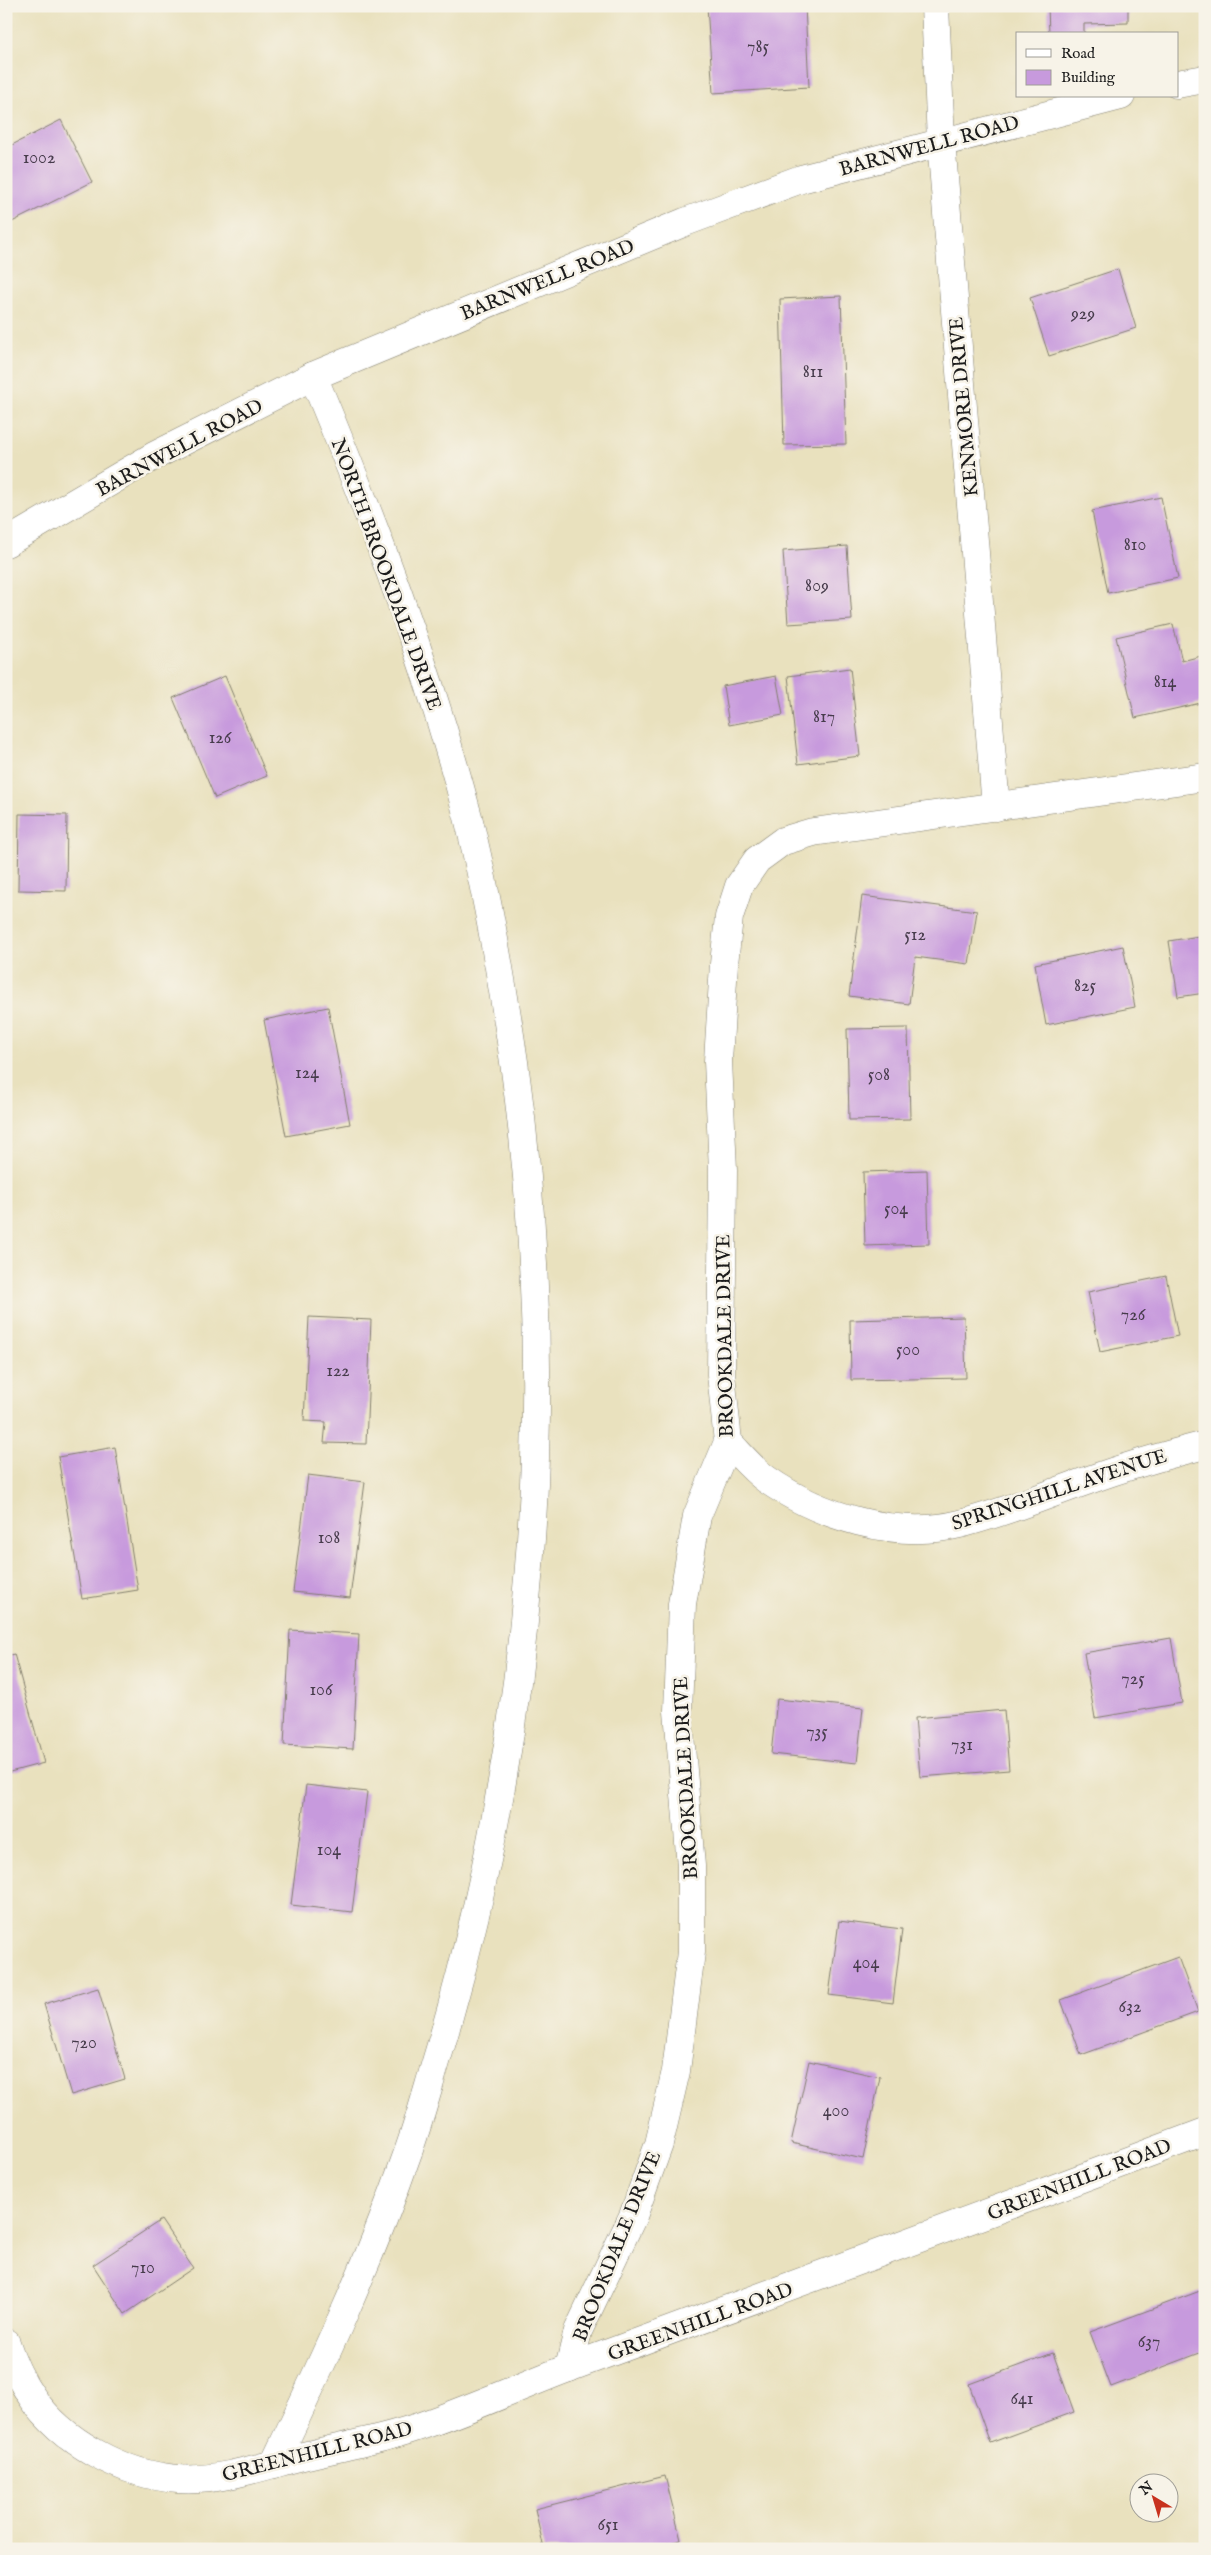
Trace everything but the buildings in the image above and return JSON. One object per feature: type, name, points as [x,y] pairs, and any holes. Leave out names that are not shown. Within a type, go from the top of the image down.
[{"type":"street","name":"KENMORE DRIVE","points":[[935,6],[942,141],[996,807]]},
{"type":"street","points":[[1178,84],[1205,79]]},
{"type":"street","name":"BARNWELL ROAD","points":[[6,543],[154,456],[313,376],[685,222],[801,179],[1113,98]]},
{"type":"street","name":"NORTH BROOKDALE DRIVE","points":[[274,2464],[347,2311],[408,2153],[457,1992],[495,1827],[518,1680],[535,1491],[536,1322],[526,1153],[503,985],[468,820],[422,657],[363,498],[313,376]]},
{"type":"street","name":"BROOKDALE DRIVE","points":[[569,2368],[578,2331],[633,2216],[658,2144],[676,2071],[691,1952],[691,1866],[678,1711],[682,1604],[697,1516],[728,1442],[722,1374],[723,1170],[718,1061],[724,964],[730,917],[739,886],[757,860],[783,841],[813,832],[1205,777]]},
{"type":"street","name":"SPRINGHILL AVENUE","points":[[728,1442],[765,1478],[809,1505],[856,1522],[907,1529],[958,1525],[1007,1510],[1090,1479],[1205,1445]]},
{"type":"street","name":"GREENHILL ROAD","points":[[6,2343],[32,2398],[63,2431],[106,2459],[150,2474],[178,2479],[207,2478],[274,2464],[426,2424],[569,2368],[809,2281],[1205,2132]]}]
